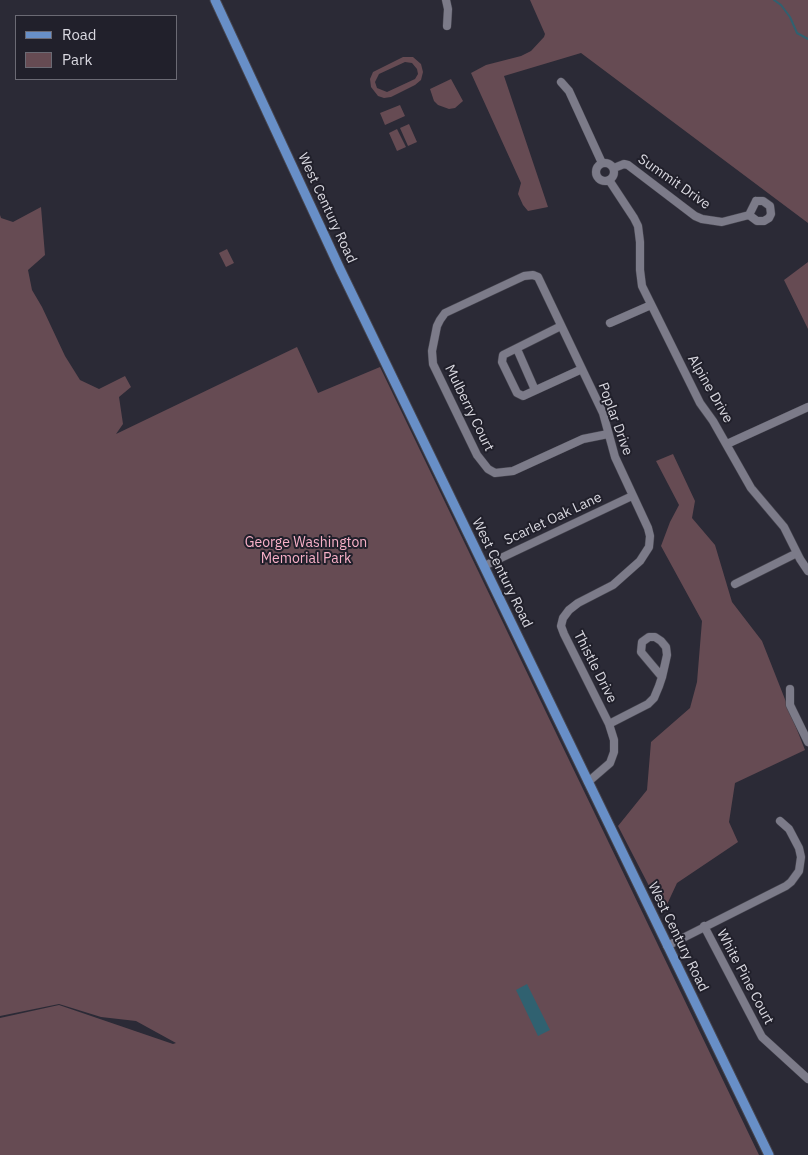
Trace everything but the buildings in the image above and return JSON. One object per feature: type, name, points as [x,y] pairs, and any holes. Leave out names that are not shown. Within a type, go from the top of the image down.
[{"type":"main road","name":"West Century Road","points":[[215,0],[340,269],[769,1155]]},
{"type":"street","points":[[446,0],[448,9],[447,26]]},
{"type":"street","points":[[561,82],[569,91],[602,163]]},
{"type":"street","points":[[602,163],[610,164],[614,168],[614,175],[609,180],[602,180],[596,174],[597,168],[602,163]]},
{"type":"street","name":"Summit Drive","points":[[614,168],[624,164],[628,165],[695,216],[702,219],[722,222],[749,215]]},
{"type":"street","name":"Alpine Drive","points":[[609,180],[638,226],[640,278],[651,305],[700,403],[727,444],[752,488],[784,527],[808,571]]},
{"type":"street","name":"Poplar Drive","points":[[520,278],[529,275],[538,277],[602,414],[615,457],[650,536],[649,547],[640,561]]},
{"type":"street","name":"Mulberry Court","points":[[520,278],[445,313],[437,326],[432,351],[433,364],[477,455],[488,469],[496,473],[505,473],[583,439],[608,434]]},
{"type":"street","points":[[610,323],[651,305]]},
{"type":"street","points":[[561,326],[503,355],[502,362],[517,393],[523,396],[582,369]]},
{"type":"street","points":[[517,349],[535,390]]},
{"type":"street","points":[[727,444],[808,407]]},
{"type":"street","name":"Scarlet Oak Lane","points":[[484,566],[632,496]]},
{"type":"street","points":[[735,584],[798,554]]},
{"type":"street","name":"Thistle Drive","points":[[588,782],[606,767],[613,757],[615,746],[609,724],[561,626],[563,618],[569,610],[578,603],[613,585],[640,561]]},
{"type":"street","points":[[609,724],[648,704],[654,698],[662,677],[667,655],[666,647],[655,637],[649,637],[642,642],[641,652],[662,677]]},
{"type":"street","points":[[790,689],[790,705],[808,742]]},
{"type":"street","points":[[667,946],[786,886],[795,877],[800,864],[799,850],[789,829],[780,821]]},
{"type":"street","name":"White Pine Court","points":[[704,926],[762,1037],[808,1079]]},
{"type":"green space","points":[[530,0],[808,0],[808,223],[581,53],[504,76],[548,207],[528,211],[518,194],[521,183],[471,73],[486,65],[521,56],[531,51],[544,37],[545,34]]},
{"type":"green space","points":[[403,57],[413,57],[421,64],[423,72],[421,80],[415,85],[391,97],[384,98],[378,96],[371,87],[370,79],[373,72]],"holes":[[[405,62],[412,63],[417,69],[418,74],[415,79],[387,92],[377,88],[375,82],[379,74]]]},
{"type":"green space","points":[[451,79],[463,101],[455,108],[449,109],[438,105],[434,101],[430,89]]},
{"type":"green space","points":[[400,105],[405,116],[385,125],[380,113]]},
{"type":"green space","points":[[409,124],[417,142],[408,146],[400,128]]},
{"type":"green space","points":[[397,129],[406,147],[397,151],[389,133]]},
{"type":"green space","name":"George Washington Memorial Park","points":[[41,207],[45,255],[28,270],[32,290],[65,356],[80,380],[99,389],[125,376],[131,387],[119,397],[123,424],[116,434],[297,347],[318,393],[380,367],[759,1155],[0,1155],[0,1018],[59,1005],[173,1044],[176,1043],[136,1021],[101,1017],[59,1004],[0,1016],[0,215],[1,218],[13,222]]},
{"type":"green space","points":[[227,249],[234,263],[226,267],[219,253]]},
{"type":"green space","points":[[808,262],[808,329],[784,280]]},
{"type":"green space","points":[[673,454],[695,501],[692,518],[715,545],[732,602],[762,641],[805,750],[735,783],[729,822],[738,842],[677,883],[663,913],[618,826],[647,790],[651,742],[690,708],[697,682],[702,621],[661,546],[679,505],[656,461]]},
{"type":"water","points":[[527,984],[550,1030],[538,1036],[516,990]]},
{"type":"waterway","points":[[774,0],[781,5],[790,17],[797,33],[808,39]]}]
